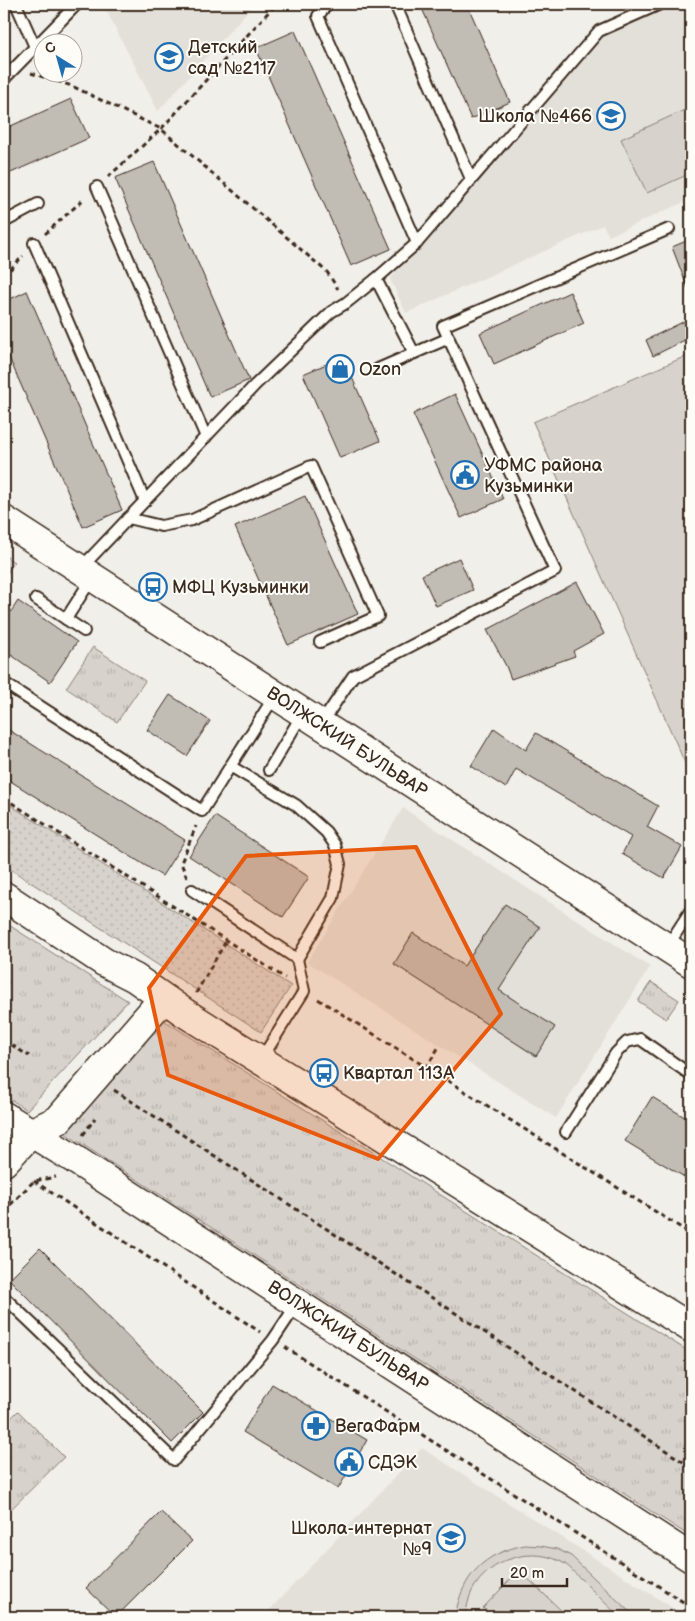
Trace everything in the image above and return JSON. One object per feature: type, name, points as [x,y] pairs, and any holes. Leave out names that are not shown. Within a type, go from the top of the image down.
[{"type":"main road","name":"ВОЛЖСКИЙ БУЛЬВАР","points":[[4,520],[691,964]]},
{"type":"main road","points":[[4,896],[104,962],[135,978],[167,1001],[691,1328]]},
{"type":"main road","points":[[18,1124],[31,1120],[42,1112],[136,1002],[138,990],[135,978]]},
{"type":"main road","points":[[18,1124],[58,1120],[156,1007],[167,1001]]},
{"type":"main road","name":"ВОЛЖСКИЙ БУЛЬВАР","points":[[18,1124],[691,1558]]},
{"type":"main road","points":[[4,1162],[18,1124]]},
{"type":"lane","points":[[16,4],[32,40]]},
{"type":"lane","points":[[50,32],[77,4]]},
{"type":"lane","points":[[328,4],[318,16],[417,242]]},
{"type":"lane","points":[[395,4],[471,179]]},
{"type":"lane","points":[[66,619],[86,573],[128,518],[255,385],[331,312],[346,303],[376,279],[417,242],[599,31],[660,4]]},
{"type":"lane","points":[[4,79],[32,50]]},
{"type":"lane","points":[[96,187],[206,437]]},
{"type":"lane","points":[[4,222],[38,204]]},
{"type":"lane","points":[[269,770],[312,719],[353,676],[555,571],[443,326],[669,229]]},
{"type":"lane","points":[[34,243],[145,501]]},
{"type":"lane","points":[[376,279],[414,353]]},
{"type":"lane","points":[[378,369],[448,338]]},
{"type":"lane","points":[[128,518],[161,526],[192,520],[311,466],[378,616],[320,642]]},
{"type":"lane","points":[[36,599],[84,631]]},
{"type":"lane","points":[[4,683],[202,811],[275,695]]},
{"type":"lane","points":[[230,766],[296,805],[326,832],[335,845],[340,864],[333,898],[297,959],[304,990],[261,1059]]},
{"type":"lane","points":[[192,890],[297,959]]},
{"type":"lane","points":[[667,948],[691,910]]},
{"type":"lane","points":[[566,1132],[616,1053],[627,1042],[640,1039],[691,1075]]},
{"type":"lane","points":[[4,1297],[174,1460],[273,1340],[297,1304]]},
{"type":"path","points":[[4,276],[34,243],[161,129],[276,4]]},
{"type":"path","points":[[15,67],[72,86],[161,129],[327,272],[346,303]]},
{"type":"path","points":[[4,798],[426,1068],[691,1234]]},
{"type":"path","points":[[192,890],[181,863],[202,811]]},
{"type":"path","points":[[4,1040],[29,1056]]},
{"type":"path","points":[[426,1068],[440,1045]]},
{"type":"path","points":[[114,1090],[691,1467]]},
{"type":"path","points":[[4,1211],[34,1181],[58,1177]]},
{"type":"path","points":[[34,1181],[273,1340],[691,1607]]},
{"type":"highlighted area","points":[[416,847],[501,1014],[378,1159],[168,1075],[149,988],[246,856]]},
{"type":"shaded area","name":"Детский сад №2117","points":[[103,4],[254,4],[158,111]]},
{"type":"shaded area","name":"Школа №466","points":[[669,4],[691,4],[691,199],[609,236],[603,225],[406,313],[390,279],[601,34]]},
{"type":"shaded area","points":[[403,808],[650,967],[556,1118],[307,962]]},
{"type":"shaded area","name":"Школа-интернат №9","points":[[422,1448],[687,1617],[263,1617]]},
{"type":"green space","points":[[691,107],[691,173],[647,193],[621,139]]},
{"type":"green space","points":[[691,354],[691,772],[689,772],[533,422]]},
{"type":"green space","points":[[4,555],[14,562],[4,579]]},
{"type":"green space","points":[[93,647],[145,681],[117,722],[66,688]]},
{"type":"green space","points":[[4,801],[291,986],[261,1032],[4,865]]},
{"type":"green space","points":[[4,922],[128,1001],[27,1110],[4,1095]]},
{"type":"green space","points":[[651,982],[679,1000],[666,1019],[638,1001]]},
{"type":"green space","points":[[162,1019],[691,1353],[691,1537],[60,1130]]},
{"type":"green space","points":[[18,1411],[64,1457],[4,1516],[4,1425]]},
{"type":"green space","points":[[525,1545],[557,1549],[571,1556],[635,1617],[620,1617],[565,1564],[553,1558],[526,1555],[500,1563],[489,1570],[472,1591],[465,1617],[455,1617],[463,1589],[477,1568],[498,1554]]},
{"type":"green space","points":[[519,1570],[568,1617],[493,1617],[483,1608]]},
{"type":"building","points":[[420,4],[467,4],[510,102],[471,119]]},
{"type":"building","points":[[295,31],[391,249],[351,266],[256,48]]},
{"type":"building","points":[[71,99],[89,138],[4,176],[4,129]]},
{"type":"building","points":[[154,162],[249,380],[210,397],[115,178]]},
{"type":"building","points":[[691,239],[691,293],[690,294],[672,247]]},
{"type":"building","points":[[27,291],[122,510],[83,527],[4,346],[4,302]]},
{"type":"building","points":[[570,292],[584,323],[494,364],[480,333]]},
{"type":"building","points":[[691,318],[691,337],[653,356],[646,340]]},
{"type":"building","points":[[343,357],[380,441],[340,458],[303,374]]},
{"type":"building","points":[[455,394],[503,499],[461,518],[413,414]]},
{"type":"building","points":[[305,496],[358,614],[288,645],[235,527]]},
{"type":"building","points":[[459,558],[473,590],[436,606],[422,575]]},
{"type":"building","points":[[577,582],[604,634],[573,651],[575,656],[511,679],[487,630]]},
{"type":"building","points":[[18,601],[77,642],[50,682],[4,650],[4,622]]},
{"type":"building","points":[[170,695],[210,721],[187,756],[147,730]]},
{"type":"building","points":[[4,727],[185,840],[162,876],[4,777]]},
{"type":"building","points":[[494,728],[526,750],[536,733],[658,806],[647,827],[682,847],[664,878],[622,854],[631,837],[516,769],[506,788],[471,766]]},
{"type":"building","points":[[215,816],[309,877],[283,917],[189,856]]},
{"type":"building","points":[[505,904],[540,927],[499,990],[555,1027],[536,1056],[394,964],[413,933],[464,966]]},
{"type":"building","points":[[652,1097],[691,1121],[691,1181],[625,1141]]},
{"type":"building","points":[[40,1248],[203,1412],[172,1443],[9,1279]]},
{"type":"building","points":[[272,1384],[367,1440],[338,1489],[243,1432]]},
{"type":"building","points":[[161,1512],[192,1541],[116,1617],[86,1588]]},
{"type":"place","name":"Детский сад №2117","points":[[169,57]]},
{"type":"place","name":"Школа №466","points":[[611,116]]},
{"type":"place","name":"Ozon","points":[[340,369]]},
{"type":"place","name":"УФМС района Кузьминки","points":[[465,475]]},
{"type":"place","name":"МФЦ Кузьминки","points":[[153,587]]},
{"type":"place","name":"Квартал 113А","points":[[324,1073]]},
{"type":"place","name":"ВегаФарм","points":[[316,1426]]},
{"type":"place","name":"СДЭК","points":[[349,1462]]},
{"type":"place","name":"Школа-интернат №9","points":[[451,1538]]}]
